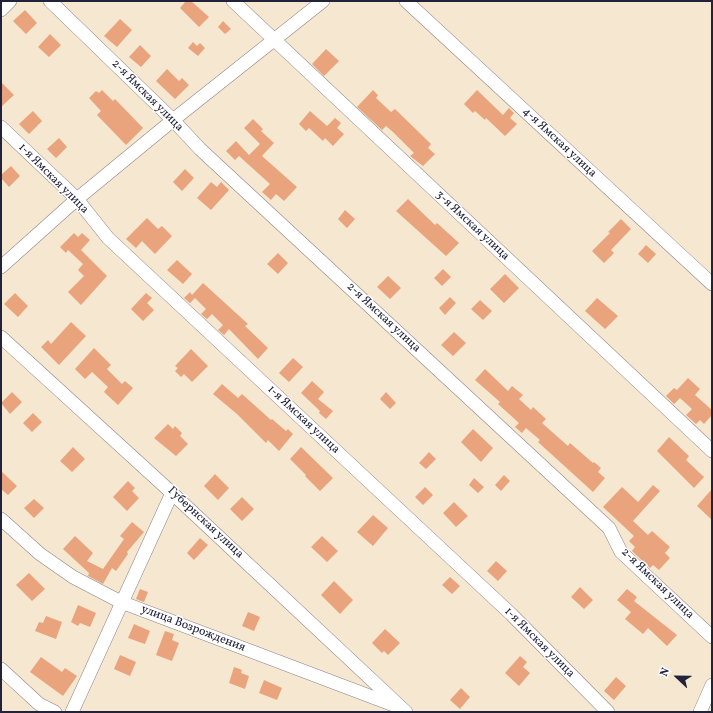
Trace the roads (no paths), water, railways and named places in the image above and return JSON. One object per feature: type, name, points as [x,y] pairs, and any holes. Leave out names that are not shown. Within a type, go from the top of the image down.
[{"type":"street","points":[[1,10],[10,1]]},
{"type":"street","name":"2-я Ямская улица","points":[[50,1],[173,120],[200,149],[609,528],[621,552],[712,637]]},
{"type":"street","name":"3-я Ямская улица","points":[[233,1],[712,451]]},
{"type":"street","points":[[1,267],[77,199],[173,120],[275,41],[323,1]]},
{"type":"street","name":"4-я Ямская улица","points":[[406,1],[712,284]]},
{"type":"street","name":"1-я Ямская улица","points":[[1,127],[77,199],[108,238],[511,614],[608,712]]},
{"type":"street","name":"Губернская улица","points":[[1,337],[172,493],[404,710]]},
{"type":"street","points":[[72,712],[172,493]]},
{"type":"street","name":"улица Возрождения","points":[[1,519],[40,554],[73,577],[121,602],[404,710]]},
{"type":"street","points":[[1,669],[38,704],[55,712]]},
{"type":"street","points":[[700,712],[712,685]]}]
